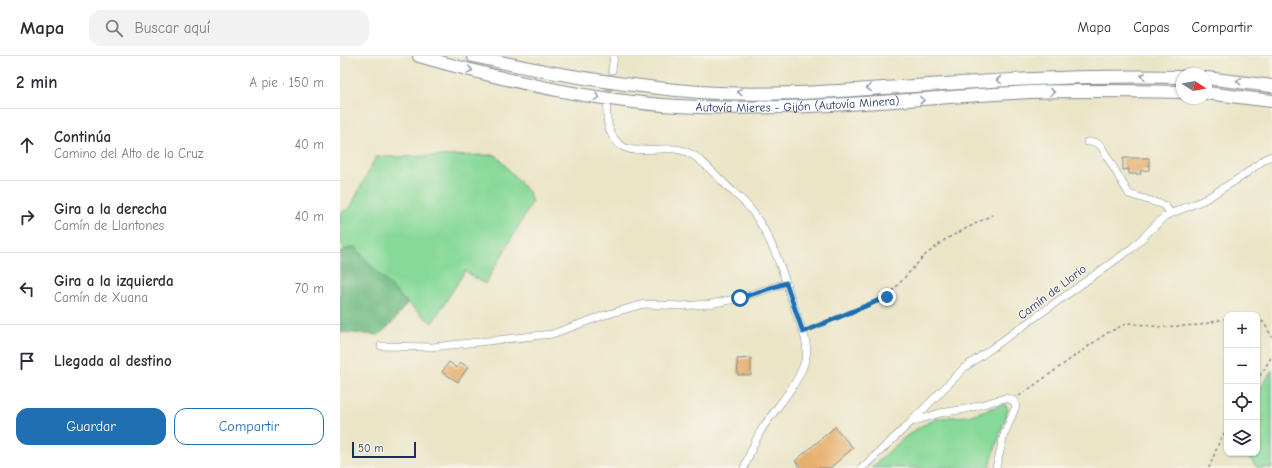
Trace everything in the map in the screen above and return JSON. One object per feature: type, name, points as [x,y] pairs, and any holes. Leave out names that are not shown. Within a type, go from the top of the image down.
[{"type":"highway","name":"Autovía Mieres - Gijón (Autovía Minera)","points":[[419,56],[467,70],[572,93],[618,100],[698,108],[804,108],[1031,92],[1176,92]]},
{"type":"highway","name":"Autovía Mieres - Gijón (Autovía Minera)","points":[[473,56],[582,78],[700,92],[804,93],[1030,78],[1112,75],[1176,77]]},
{"type":"highway","points":[[1212,79],[1272,86]]},
{"type":"highway","points":[[1212,95],[1272,101]]},
{"type":"street","points":[[612,70],[614,56]]},
{"type":"street","points":[[607,108],[608,128],[613,138],[622,147],[633,150],[661,147],[674,148],[696,156],[751,209],[768,234],[777,253],[803,332],[806,348],[804,366],[760,432],[744,468]]},
{"type":"street","points":[[1087,142],[1095,142],[1101,146],[1129,194],[1164,205],[1171,213]]},
{"type":"street","name":"Camín de Llorio","points":[[862,468],[910,423],[964,368],[1131,249],[1165,216],[1204,200],[1241,177],[1265,159],[1272,156]]},
{"type":"street","points":[[381,346],[432,347],[552,334],[605,315],[644,304],[681,306],[710,304],[740,298],[786,283]]},
{"type":"street","points":[[910,423],[940,412],[966,409],[1005,398],[1013,400],[1016,406],[1004,435],[996,468]]},
{"type":"path","points":[[803,332],[887,297],[924,256],[946,239],[992,215]]},
{"type":"path","points":[[1013,400],[1107,333],[1128,323],[1162,327],[1200,324],[1224,319]]},
{"type":"path","points":[[1260,320],[1264,323],[1272,336]]},
{"type":"path","points":[[1260,376],[1272,356]]},
{"type":"path","points":[[1209,468],[1224,434]]},
{"type":"green space","points":[[496,155],[529,193],[532,203],[485,284],[465,271],[432,323],[381,278],[356,247],[345,250],[340,242],[340,213],[350,208],[376,157]]},
{"type":"green space","points":[[356,247],[362,256],[407,303],[392,323],[379,335],[340,332],[340,251]]},
{"type":"green space","points":[[1272,370],[1272,468],[1258,468],[1248,456],[1260,456],[1260,388]]},
{"type":"green space","points":[[1005,404],[1008,409],[988,468],[871,468],[905,437],[921,426],[939,418],[968,416]]},
{"type":"building","points":[[1123,158],[1149,158],[1149,170],[1140,171],[1141,174],[1129,174],[1129,169],[1123,170]]},
{"type":"building","points":[[751,358],[751,375],[738,375],[737,359]]},
{"type":"building","points":[[449,362],[457,368],[460,362],[468,367],[458,382],[442,372]]},
{"type":"building","points":[[835,427],[853,448],[830,468],[801,468],[795,461]]},
{"type":"tunnel","points":[[607,102],[612,70]]},
{"type":"route","points":[[740,298],[786,283],[803,332],[887,297]]}]
